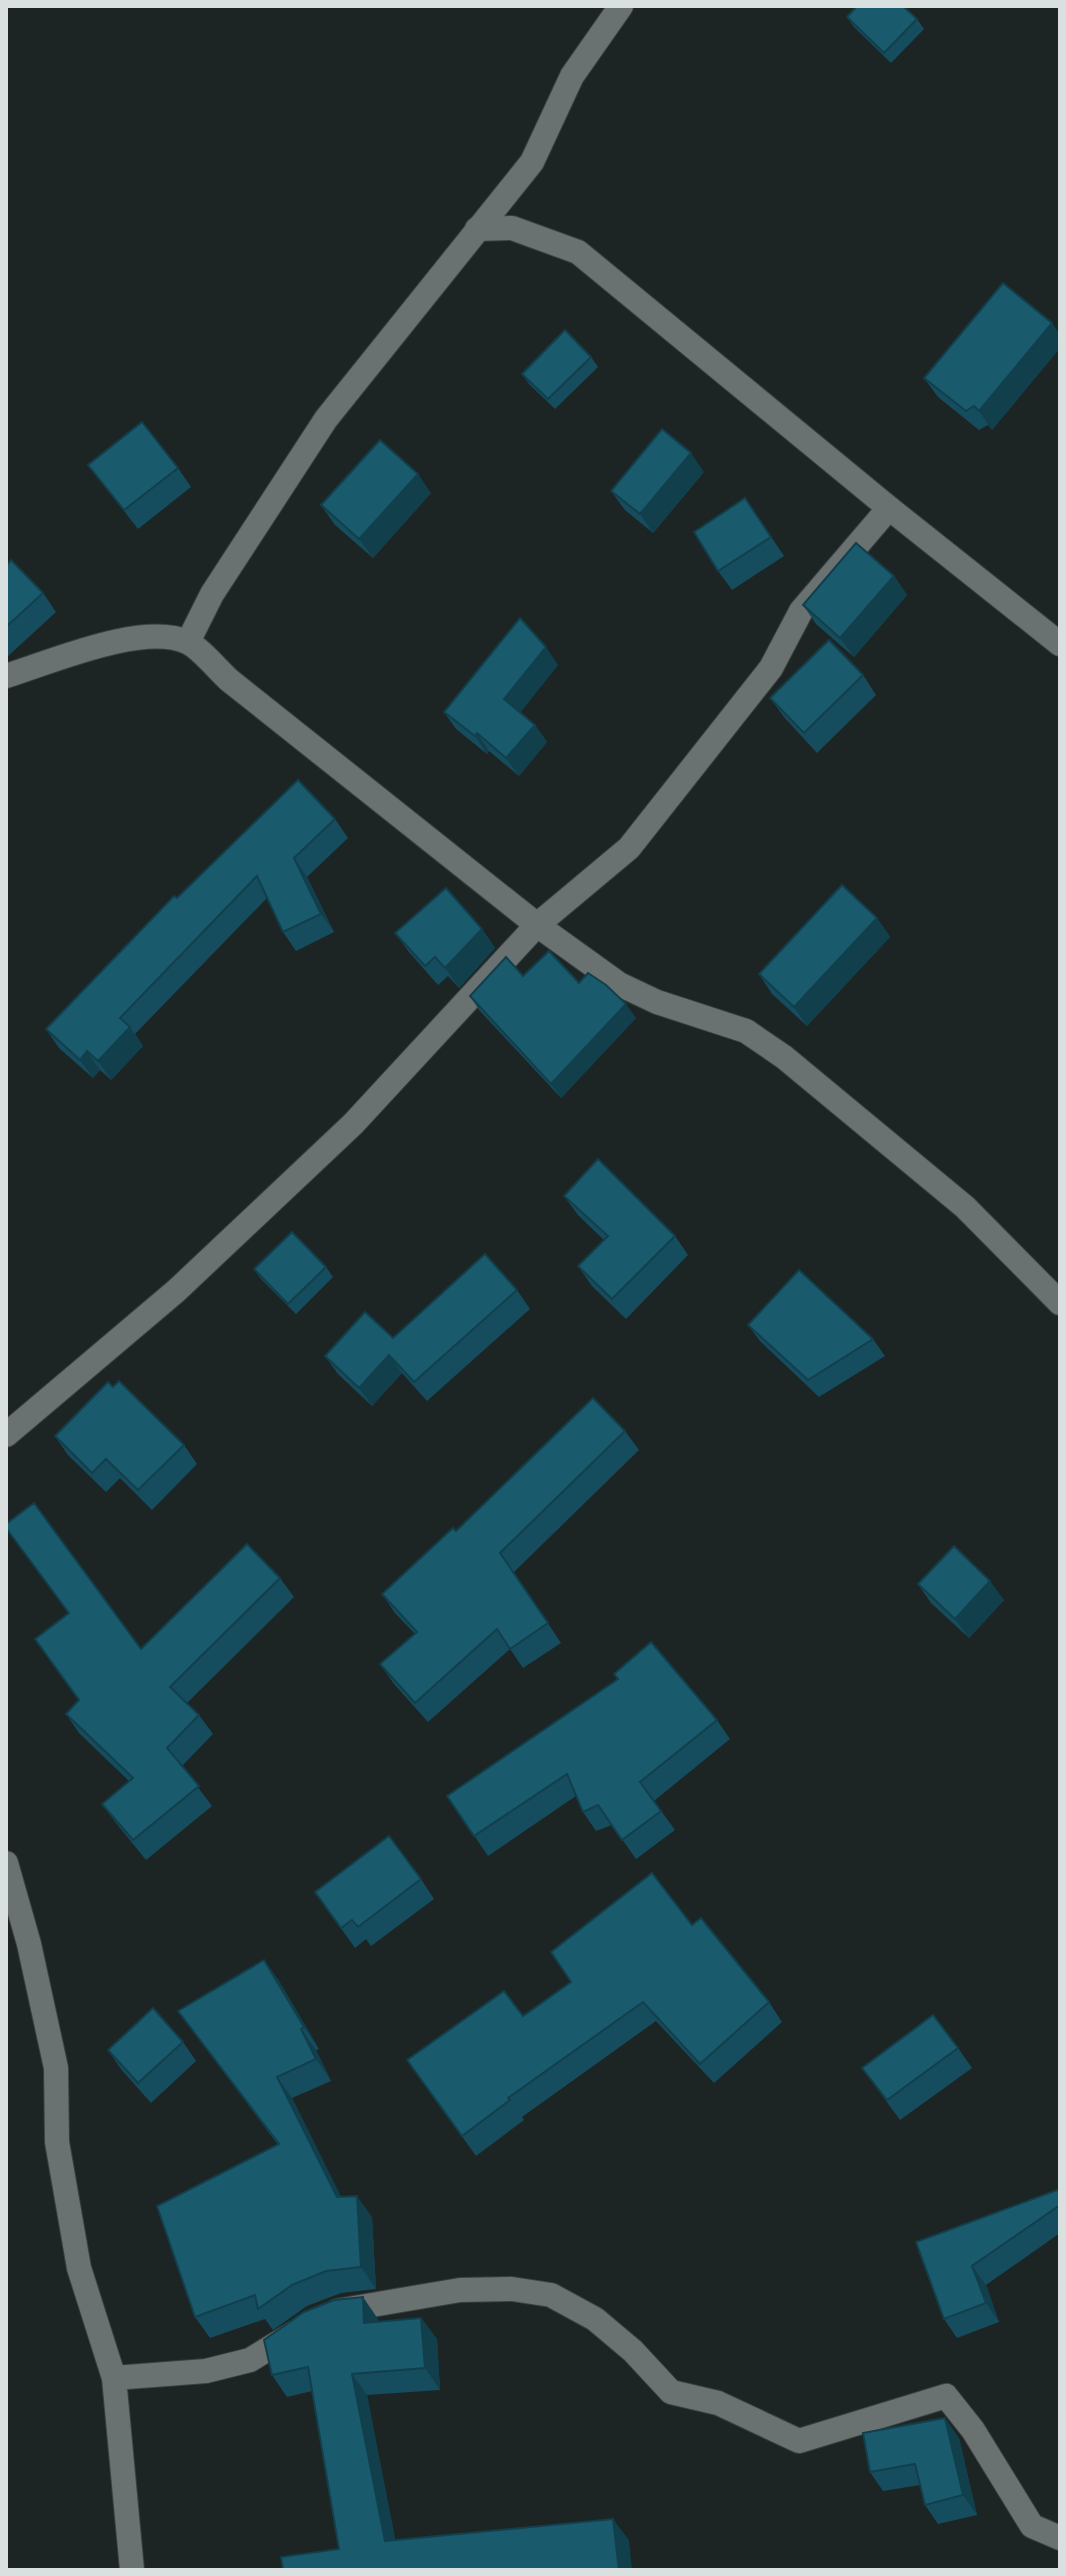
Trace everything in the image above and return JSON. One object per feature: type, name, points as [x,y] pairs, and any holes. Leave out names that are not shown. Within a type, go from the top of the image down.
[{"type":"street","points":[[188,642],[212,594],[326,419],[532,162],[572,76],[621,6]]},
{"type":"street","points":[[477,229],[512,228],[578,252],[1060,644]]},
{"type":"street","points":[[6,1435],[176,1291],[353,1124],[537,925],[629,848],[771,668],[801,611],[889,508]]},
{"type":"street","points":[[6,676],[128,638],[154,636],[188,642],[229,680],[537,925],[619,984],[657,1002],[746,1031],[784,1057],[965,1207],[1060,1303]]},
{"type":"street","points":[[6,1863],[29,1944],[56,2068],[57,2142],[79,2268],[114,2378],[132,2570]]},
{"type":"street","points":[[114,2378],[206,2371],[250,2360],[280,2344],[312,2320],[346,2307],[460,2290],[512,2289],[551,2295],[595,2319],[633,2351],[671,2392],[718,2403],[799,2441],[946,2396],[973,2430],[1032,2526],[1060,2538]]},
{"type":"building","points":[[857,6],[903,6],[917,19],[884,53],[847,17]]},
{"type":"building","points":[[1003,283],[1052,323],[979,411],[974,406],[966,411],[924,378]]},
{"type":"building","points":[[565,330],[591,357],[548,399],[522,374]]},
{"type":"building","points":[[142,422],[178,468],[124,510],[88,465]]},
{"type":"building","points":[[662,429],[691,453],[640,514],[611,491]]},
{"type":"building","points":[[380,440],[418,474],[359,539],[321,505]]},
{"type":"building","points":[[745,498],[771,537],[718,571],[694,532]]},
{"type":"building","points":[[856,543],[894,576],[840,638],[803,605]]},
{"type":"building","points":[[11,560],[43,593],[6,627],[6,566]]},
{"type":"building","points":[[520,618],[546,647],[504,699],[535,725],[506,758],[477,733],[475,736],[444,712]]},
{"type":"building","points":[[829,640],[863,675],[804,733],[770,698]]},
{"type":"building","points":[[298,780],[335,819],[294,858],[321,914],[283,932],[257,876],[120,1018],[130,1027],[98,1061],[87,1051],[80,1060],[46,1029],[174,896],[177,898]]},
{"type":"building","points":[[842,885],[877,918],[794,1007],[759,974]]},
{"type":"building","points":[[446,888],[482,929],[445,968],[435,957],[425,966],[395,933]]},
{"type":"building","points":[[549,951],[579,983],[588,973],[626,1004],[551,1084],[470,996],[506,957],[523,976]]},
{"type":"building","points":[[598,1159],[675,1236],[612,1299],[578,1266],[608,1236],[564,1196]]},
{"type":"building","points":[[292,1232],[326,1267],[288,1304],[254,1269]]},
{"type":"building","points":[[485,1254],[517,1290],[414,1382],[389,1355],[359,1388],[325,1356],[365,1312],[393,1338]]},
{"type":"building","points":[[799,1270],[873,1339],[808,1380],[748,1325]]},
{"type":"building","points":[[119,1381],[184,1445],[138,1490],[106,1459],[92,1473],[55,1436],[108,1382],[113,1387]]},
{"type":"building","points":[[593,1398],[625,1431],[500,1553],[548,1623],[510,1649],[497,1629],[415,1703],[380,1664],[417,1632],[382,1594],[453,1528],[456,1531]]},
{"type":"building","points":[[34,1503],[141,1649],[247,1544],[280,1578],[170,1687],[199,1715],[167,1748],[199,1786],[133,1840],[102,1804],[133,1778],[66,1714],[79,1700],[35,1639],[69,1613],[6,1528],[6,1524]]},
{"type":"building","points":[[954,1546],[990,1581],[955,1619],[918,1584]]},
{"type":"building","points":[[651,1642],[717,1720],[640,1782],[661,1811],[622,1840],[598,1805],[583,1812],[567,1774],[474,1836],[447,1796],[618,1679],[614,1674]]},
{"type":"building","points":[[389,1836],[421,1879],[358,1927],[352,1920],[341,1928],[315,1892]]},
{"type":"building","points":[[652,1873],[692,1925],[701,1918],[769,2002],[700,2064],[643,2002],[508,2098],[510,2100],[462,2136],[407,2060],[504,1991],[523,2016],[571,1982],[551,1952]]},
{"type":"building","points":[[264,1960],[304,2027],[301,2029],[316,2059],[277,2077],[337,2197],[357,2196],[361,2267],[326,2271],[292,2285],[258,2309],[255,2295],[195,2317],[157,2206],[279,2144],[178,2011]]},
{"type":"building","points":[[153,2008],[183,2042],[138,2083],[108,2050]]},
{"type":"building","points":[[933,2015],[958,2048],[887,2100],[862,2068]]},
{"type":"building","points":[[1060,2189],[1060,2205],[972,2266],[986,2303],[944,2319],[916,2242]]},
{"type":"building","points":[[363,2297],[364,2323],[421,2318],[425,2368],[352,2374],[385,2541],[613,2519],[619,2570],[283,2570],[281,2557],[339,2549],[308,2367],[272,2375],[264,2340],[304,2312],[334,2300]]},
{"type":"building","points":[[945,2418],[963,2495],[925,2505],[915,2464],[870,2472],[863,2433]]}]
